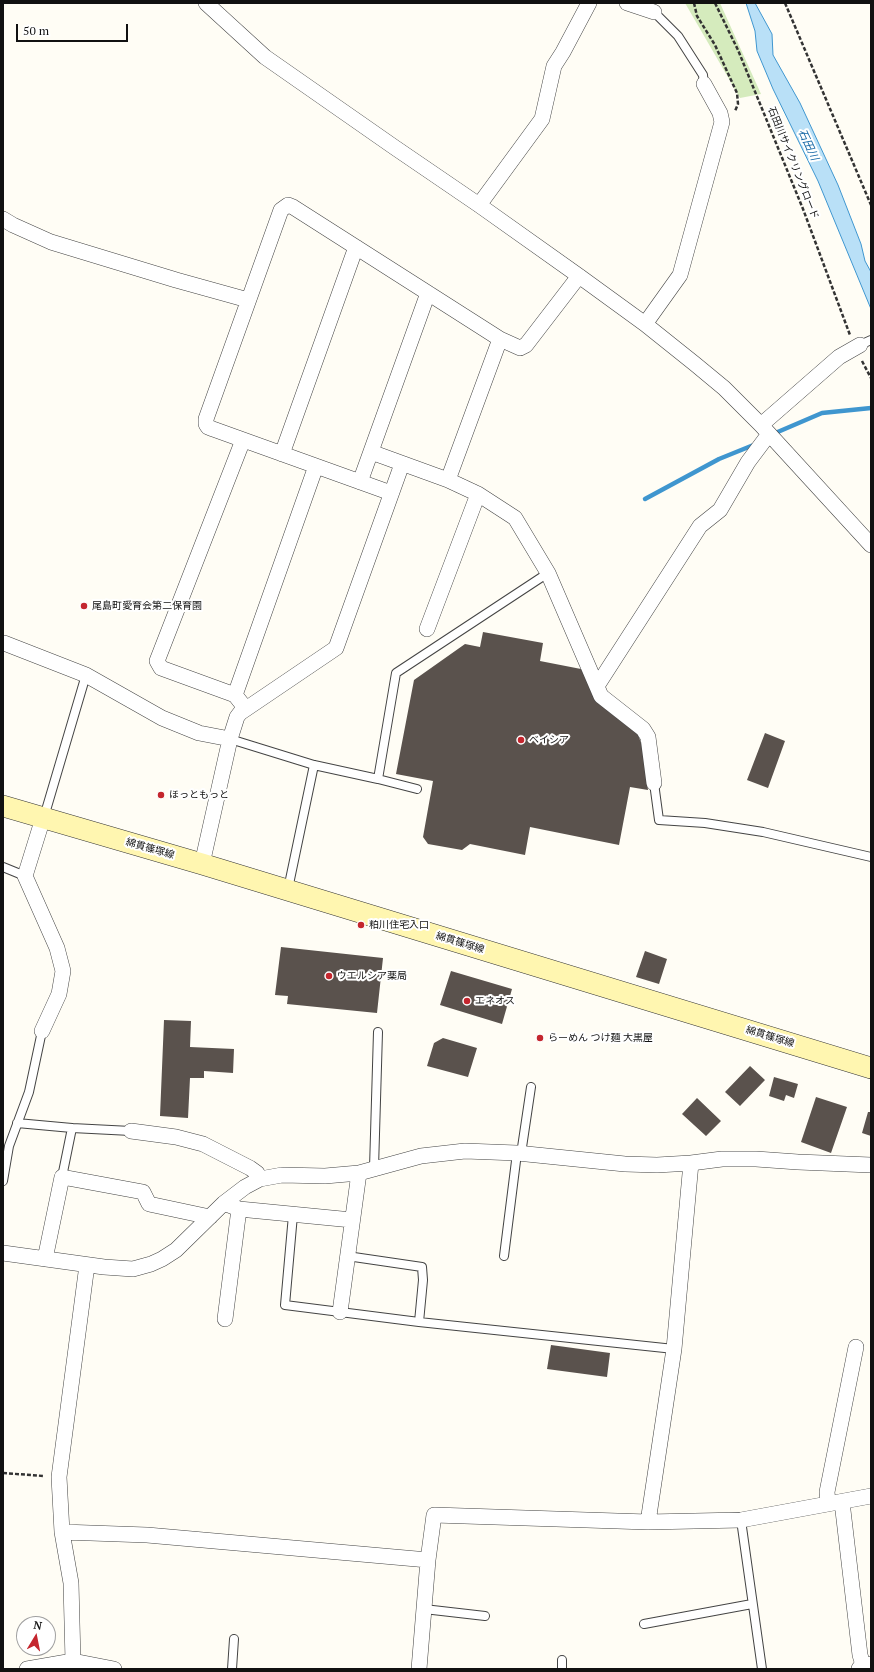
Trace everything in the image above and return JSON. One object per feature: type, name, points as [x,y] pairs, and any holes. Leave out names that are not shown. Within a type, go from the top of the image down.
[{"type":"main road","name":"綿貫篠塚線","points":[[3,806],[202,864],[871,1068]]},
{"type":"street","points":[[206,3],[265,57],[579,276],[645,324],[724,388],[765,430],[871,545]]},
{"type":"street","points":[[479,205],[542,119],[554,66],[589,3]]},
{"type":"street","points":[[627,3],[654,12]]},
{"type":"street","points":[[645,324],[680,275],[722,122],[720,113],[704,84]]},
{"type":"street","points":[[391,493],[208,427],[206,419],[248,300],[282,210],[285,206],[288,205],[293,207],[500,339],[520,348],[526,345],[579,276]]},
{"type":"street","points":[[3,219],[50,242],[248,300]]},
{"type":"street","points":[[282,454],[356,247]]},
{"type":"street","points":[[360,482],[428,293]]},
{"type":"street","points":[[448,480],[500,339]]},
{"type":"street","points":[[596,686],[700,526],[720,510],[765,430],[839,357],[864,346]]},
{"type":"street","points":[[243,440],[157,661],[161,668],[235,695],[246,709]]},
{"type":"street","points":[[371,452],[448,480],[478,494],[515,518],[548,573],[601,696],[643,729],[648,737],[654,783]]},
{"type":"street","points":[[202,864],[230,739],[237,717],[240,713],[336,648],[402,464]]},
{"type":"street","points":[[235,695],[316,466]]},
{"type":"street","points":[[428,629],[478,494]]},
{"type":"street","points":[[4,643],[86,675],[162,718],[199,733],[230,739]]},
{"type":"street","points":[[42,1030],[59,994],[63,971],[56,948],[25,876],[43,818]]},
{"type":"street","points":[[131,1131],[176,1137],[203,1144],[250,1168],[257,1173],[260,1179]]},
{"type":"street","points":[[3,1253],[104,1268],[133,1269],[162,1260],[176,1250],[224,1203],[245,1187],[260,1179],[282,1175],[325,1176],[359,1173],[421,1156],[465,1151],[519,1153],[625,1164],[691,1164],[722,1159],[756,1159],[871,1165]]},
{"type":"street","points":[[648,1522],[674,1349],[691,1164]]},
{"type":"street","points":[[340,1312],[359,1173]]},
{"type":"street","points":[[45,1259],[62,1177],[143,1192],[150,1204],[210,1217]]},
{"type":"street","points":[[224,1203],[238,1209],[352,1220]]},
{"type":"street","points":[[225,1319],[238,1209]]},
{"type":"street","points":[[73,1661],[71,1583],[62,1532],[59,1477],[87,1265]]},
{"type":"street","points":[[856,1347],[827,1492],[835,1502],[860,1655],[865,1667]]},
{"type":"street","points":[[419,1669],[428,1560],[434,1515],[648,1522],[741,1520],[871,1496]]},
{"type":"street","points":[[62,1532],[147,1535],[428,1560]]},
{"type":"street","points":[[27,1669],[73,1661],[114,1669]]},
{"type":"lane","points":[[654,12],[678,36],[703,74],[704,84]]},
{"type":"lane","points":[[378,779],[396,673],[548,573]]},
{"type":"lane","points":[[43,818],[86,675]]},
{"type":"lane","points":[[230,739],[314,765],[416,789]]},
{"type":"lane","points":[[288,890],[314,765]]},
{"type":"lane","points":[[654,783],[659,820],[705,824],[764,832],[871,857]]},
{"type":"lane","points":[[3,867],[25,876]]},
{"type":"lane","points":[[3,1181],[9,1146],[31,1086],[42,1030]]},
{"type":"lane","points":[[374,1168],[378,1032]]},
{"type":"lane","points":[[504,1256],[519,1153],[531,1087]]},
{"type":"lane","points":[[18,1123],[131,1131]]},
{"type":"lane","points":[[62,1177],[72,1128]]},
{"type":"lane","points":[[293,1215],[285,1305],[419,1322],[674,1349]]},
{"type":"lane","points":[[347,1256],[422,1267],[423,1280],[419,1322]]},
{"type":"lane","points":[[741,1520],[762,1669]]},
{"type":"lane","points":[[644,1624],[752,1604]]},
{"type":"lane","points":[[424,1609],[485,1616]]},
{"type":"lane","points":[[232,1669],[234,1639]]},
{"type":"lane","points":[[562,1660],[562,1669]]},
{"type":"path","points":[[694,3],[697,16],[715,45],[737,92],[738,104],[733,115]]},
{"type":"path","name":"石田川サイクリングロード","points":[[715,3],[738,50],[800,202],[849,333]]},
{"type":"path","points":[[785,3],[871,205]]},
{"type":"path","points":[[864,346],[871,378]]},
{"type":"path","points":[[3,1473],[59,1477]]},
{"type":"green space","points":[[685,3],[720,3],[761,94],[740,98]]},
{"type":"water","name":"石田川","points":[[746,3],[755,3],[772,34],[773,55],[800,103],[838,185],[861,244],[865,261],[871,272],[871,309],[818,181],[773,89],[757,51],[755,31]]},
{"type":"building","name":"ベイシア","points":[[483,632],[543,643],[540,661],[581,669],[637,732],[643,748],[648,790],[630,787],[619,845],[530,827],[525,855],[470,844],[462,850],[428,844],[423,837],[433,781],[396,774],[414,680],[465,644],[480,647]]},
{"type":"building","points":[[765,733],[785,741],[768,788],[747,780]]},
{"type":"building","name":"ウエルシア薬局","points":[[281,947],[383,958],[377,1013],[287,1004],[288,996],[275,995]]},
{"type":"building","points":[[645,951],[667,959],[659,984],[636,977]]},
{"type":"building","points":[[451,971],[512,989],[502,1024],[440,1005]]},
{"type":"building","points":[[164,1020],[191,1021],[190,1047],[234,1049],[233,1073],[204,1071],[204,1078],[190,1078],[188,1118],[160,1116]]},
{"type":"building","points":[[443,1038],[477,1048],[468,1077],[427,1066],[434,1043]]},
{"type":"building","points":[[750,1066],[765,1080],[740,1106],[725,1092]]},
{"type":"building","points":[[774,1077],[798,1084],[794,1098],[786,1095],[784,1101],[769,1096]]},
{"type":"building","points":[[816,1097],[847,1107],[831,1153],[801,1142]]},
{"type":"building","points":[[697,1098],[721,1121],[706,1136],[682,1114]]},
{"type":"building","points":[[868,1112],[871,1112],[871,1136],[862,1133]]},
{"type":"building","points":[[551,1345],[610,1353],[607,1377],[547,1369]]},
{"type":"waterway","points":[[773,434],[822,413],[871,408]]},
{"type":"waterway","points":[[645,499],[719,459],[756,444]]},
{"type":"place","name":"尾島町愛育会第二保育園","points":[[84,606]]},
{"type":"place","name":"ベイシア","points":[[521,740]]},
{"type":"place","name":"ほっともっと","points":[[161,795]]},
{"type":"place","name":"粕川住宅入口","points":[[361,925]]},
{"type":"place","name":"ウエルシア薬局","points":[[329,976]]},
{"type":"place","name":"エネオス","points":[[467,1001]]},
{"type":"place","name":"らーめん つけ麺 大黒屋","points":[[540,1038]]}]
